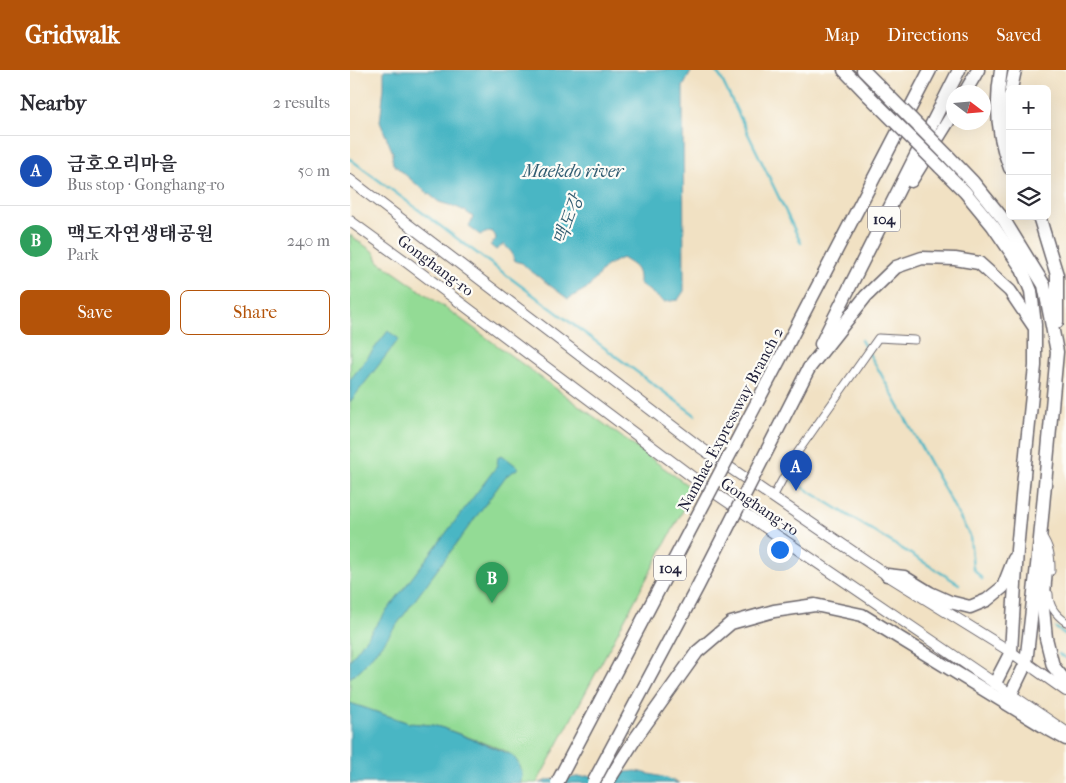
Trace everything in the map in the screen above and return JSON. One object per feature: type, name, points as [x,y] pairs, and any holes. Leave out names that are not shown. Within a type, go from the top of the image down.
[{"type":"highway","points":[[844,70],[940,166],[970,199],[1021,267],[1031,291],[1035,328],[1035,366],[1026,442],[1017,550],[1012,652],[994,684]]},
{"type":"highway","points":[[863,70],[973,182],[1004,220],[1044,285],[1057,352]]},
{"type":"highway","name":"104","points":[[593,783],[698,586],[959,70]]},
{"type":"highway","points":[[969,85],[978,70]]},
{"type":"highway","points":[[1001,70],[997,113],[1006,158]]},
{"type":"highway","points":[[1012,85],[1015,70]]},
{"type":"highway","name":"Namhae Expressway Branch 2","points":[[557,783],[928,73]]},
{"type":"highway","points":[[1006,115],[1004,124],[1006,130]]},
{"type":"highway","points":[[870,247],[946,125]]},
{"type":"highway","points":[[1033,220],[1057,275]]},
{"type":"highway","points":[[1011,694],[1026,663],[1057,352],[1057,275],[1040,220]]},
{"type":"highway","points":[[809,368],[866,296],[896,267],[922,258],[955,259],[979,263],[1010,291],[1035,328]]},
{"type":"highway","points":[[1040,536],[1046,568],[1044,608],[1046,638],[1052,666],[1066,682]]},
{"type":"highway","points":[[887,575],[904,576],[930,593],[950,602],[970,607],[987,600],[1002,586],[1017,550]]},
{"type":"highway","points":[[607,783],[635,739],[697,652],[732,623],[774,611],[815,605],[862,615],[1048,730],[1066,739]]},
{"type":"main road","name":"Gonghang-ro","points":[[350,180],[701,448],[887,575],[1012,652],[1066,691]]},
{"type":"main road","name":"Gonghang-ro","points":[[350,221],[405,260],[703,485],[1066,732]]},
{"type":"street","points":[[773,497],[795,456],[878,338],[915,340]]},
{"type":"street","points":[[1040,536],[1048,544],[1051,559],[1049,600],[1054,611],[1066,622]]},
{"type":"green space","points":[[350,235],[375,253],[378,261],[457,316],[694,490],[537,783],[520,783],[515,759],[503,750],[443,728],[409,723],[350,703]]},
{"type":"water","name":"Maekdo river","points":[[384,70],[692,70],[683,87],[684,291],[678,300],[664,302],[639,283],[637,270],[622,258],[606,266],[589,287],[568,299],[522,263],[514,260],[512,253],[504,244],[496,250],[490,245],[496,239],[491,231],[480,235],[469,227],[473,217],[456,207],[439,202],[393,164],[393,153],[380,122]]},
{"type":"water","points":[[388,331],[399,339],[350,402],[350,380]]},
{"type":"water","points":[[502,455],[519,468],[506,476],[387,638],[361,669],[350,678],[350,660],[497,466],[498,457]]},
{"type":"water","points":[[350,703],[409,723],[443,728],[510,754],[520,767],[522,775],[520,783],[350,783]]},
{"type":"water","points":[[636,771],[667,778],[679,783],[540,783],[548,780]]},
{"type":"waterway","points":[[715,70],[721,78],[801,243]]},
{"type":"waterway","points":[[350,159],[695,415]]},
{"type":"waterway","points":[[861,340],[970,536],[973,568],[982,579]]},
{"type":"waterway","points":[[791,480],[959,584]]},
{"type":"waterway","points":[[1056,628],[1066,635]]},
{"type":"waterway","points":[[1059,654],[1066,658]]},
{"type":"place","name":"금호오리마을","points":[[796,491]]},
{"type":"place","name":"맥도자연생태공원","points":[[492,603]]},
{"type":"water label","name":"맥도강","points":[[568,220]]}]
